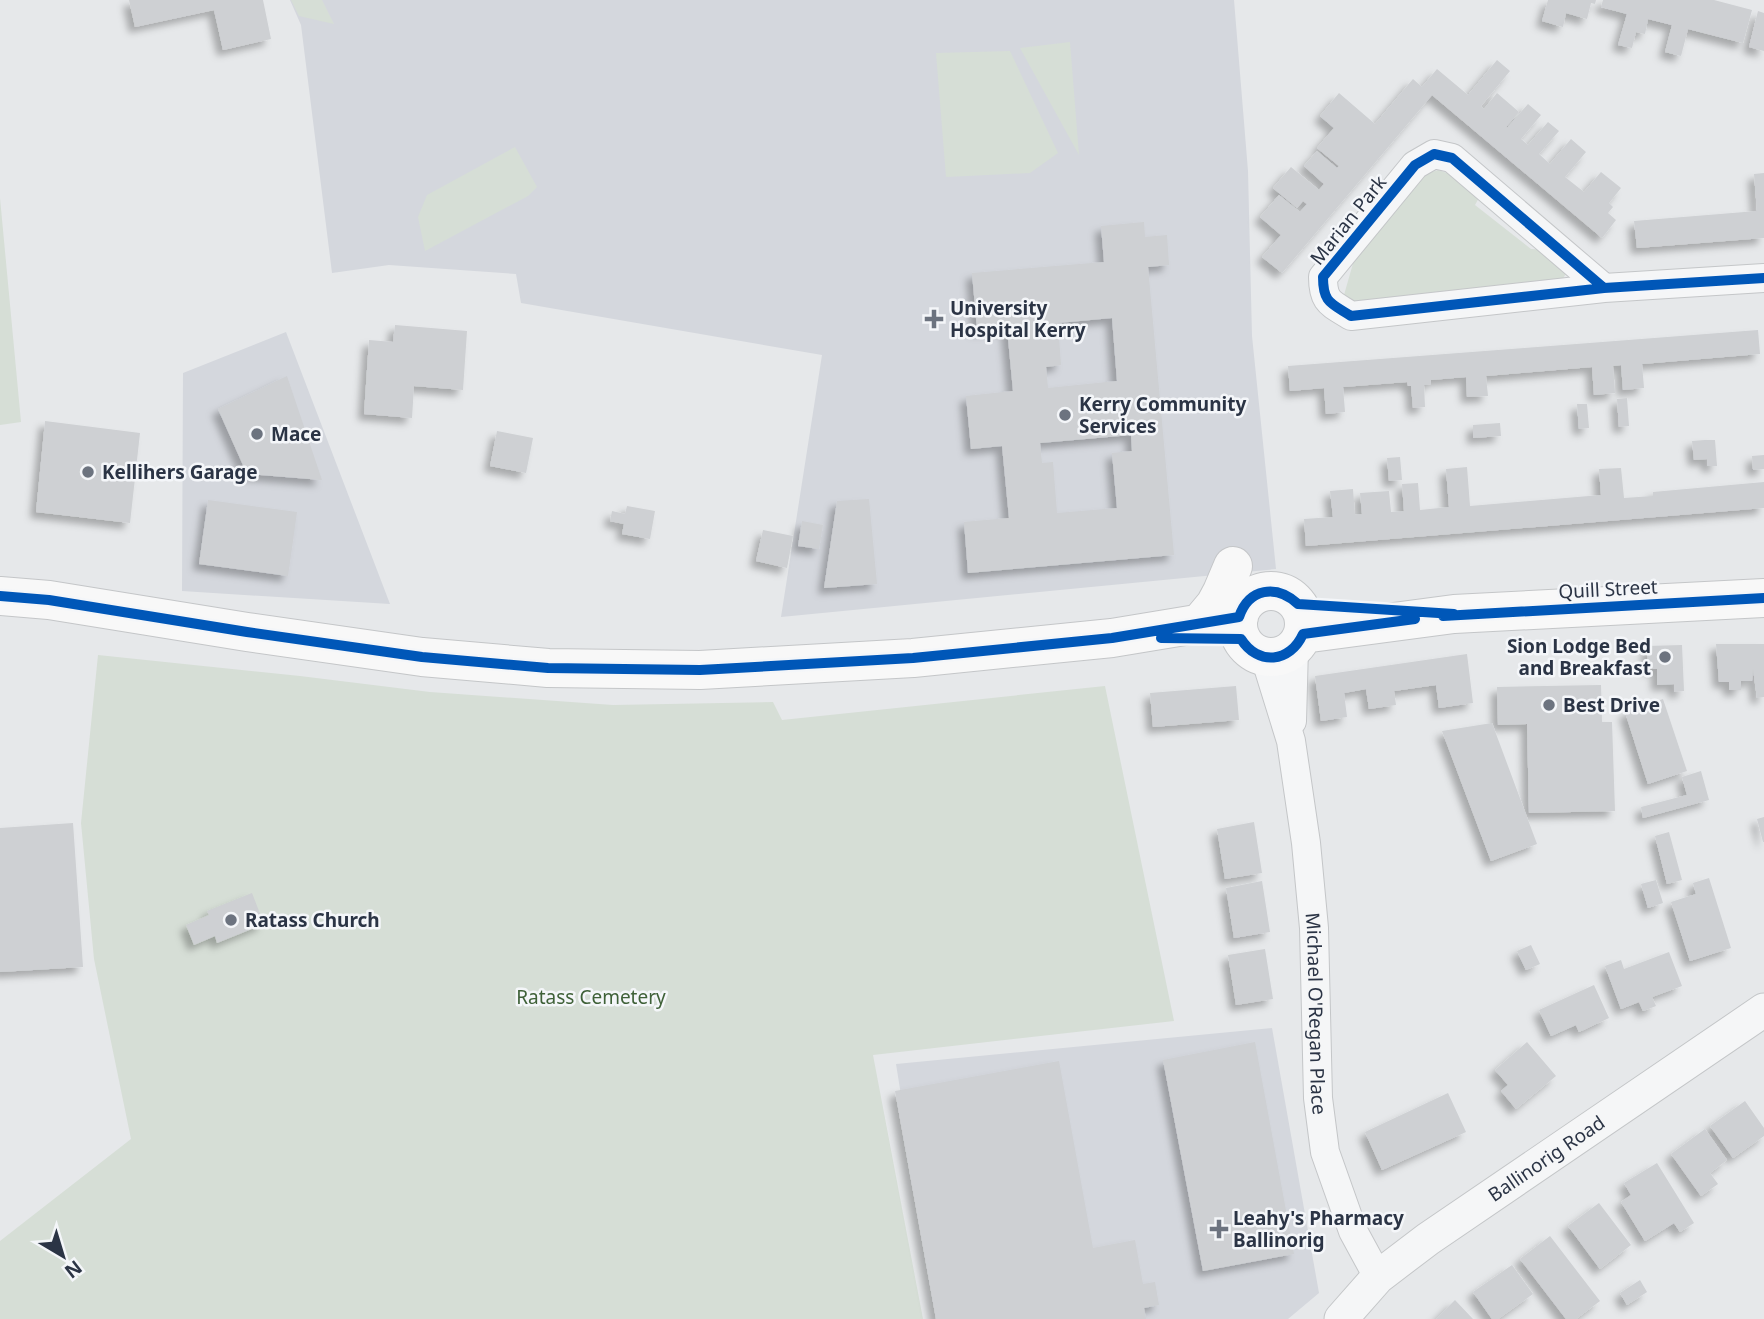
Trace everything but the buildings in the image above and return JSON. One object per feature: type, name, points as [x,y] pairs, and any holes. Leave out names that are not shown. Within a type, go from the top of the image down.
[{"type":"main road","points":[[1200,623],[1214,606],[1233,566]]},
{"type":"main road","points":[[0,596],[49,600],[422,657],[548,668],[700,670],[913,658],[1112,638],[1200,623],[1274,633]]},
{"type":"main road","name":"Quill Street","points":[[1274,633],[1454,614],[1764,598]]},
{"type":"main road","points":[[1112,638],[1274,633]]},
{"type":"street","name":"Marian Park","points":[[1604,288],[1452,158],[1434,154],[1415,166],[1322,277],[1323,293],[1331,303],[1351,316],[1604,288],[1764,278]]},
{"type":"street","name":"Michael O'Regan Place","points":[[1274,633],[1306,843],[1314,928],[1318,1098],[1325,1152],[1353,1231],[1378,1277]]},
{"type":"street","name":"Ballinorig Road","points":[[1341,1319],[1378,1277],[1428,1238],[1764,1010]]},
{"type":"shaded area","name":"University Hospital Kerry","points":[[290,0],[1234,0],[1248,171],[1252,336],[1276,569],[781,617],[822,355],[521,303],[516,274],[389,265],[332,273],[301,25]]},
{"type":"shaded area","points":[[286,332],[390,604],[182,591],[183,373]]},
{"type":"shaded area","points":[[1272,1028],[1319,1293],[1288,1319],[937,1319],[896,1064]]},
{"type":"green space","points":[[291,0],[322,0],[334,24],[299,16]]},
{"type":"green space","points":[[1070,42],[1079,155],[1020,48]]},
{"type":"green space","points":[[1010,51],[1058,153],[1030,173],[946,177],[936,53]]},
{"type":"green space","points":[[515,147],[537,187],[528,196],[425,251],[418,217],[427,195]]},
{"type":"green space","points":[[1438,170],[1465,179],[1481,194],[1475,205],[1531,249],[1548,250],[1567,272],[1562,280],[1356,306],[1344,295],[1356,253],[1421,176]]},
{"type":"green space","points":[[0,198],[21,422],[0,425]]},
{"type":"green space","name":"Ratass Cemetery","points":[[98,655],[430,692],[613,705],[773,702],[782,720],[1105,686],[1174,1021],[873,1055],[923,1319],[0,1319],[0,1241],[131,1139],[94,959],[81,823]]},
{"type":"cycle path","points":[[1604,288],[1452,158],[1434,154],[1415,165],[1323,277],[1327,297],[1333,305],[1351,316],[1604,288],[1764,278]]},
{"type":"cycle path","points":[[0,596],[49,600],[422,657],[548,668],[700,670],[913,658],[1112,638],[1239,617],[1249,600],[1264,592],[1281,594],[1298,604],[1454,614]]},
{"type":"cycle path","points":[[1443,616],[1764,598]]},
{"type":"cycle path","points":[[1161,638],[1241,639],[1256,654],[1274,658],[1290,651],[1303,634],[1415,619]]},
{"type":"place","name":"University Hospital Kerry","points":[[934,319]]},
{"type":"place","name":"Kerry Community Services","points":[[1065,415]]},
{"type":"place","name":"Mace","points":[[257,434]]},
{"type":"place","name":"Kellihers Garage","points":[[88,472]]},
{"type":"place","name":"Sion Lodge Bed and Breakfast","points":[[1665,657]]},
{"type":"place","name":"Best Drive","points":[[1549,705]]},
{"type":"place","name":"Ratass Church","points":[[231,920]]},
{"type":"place","name":"Leahy's Pharmacy Ballinorig","points":[[1219,1229]]}]
